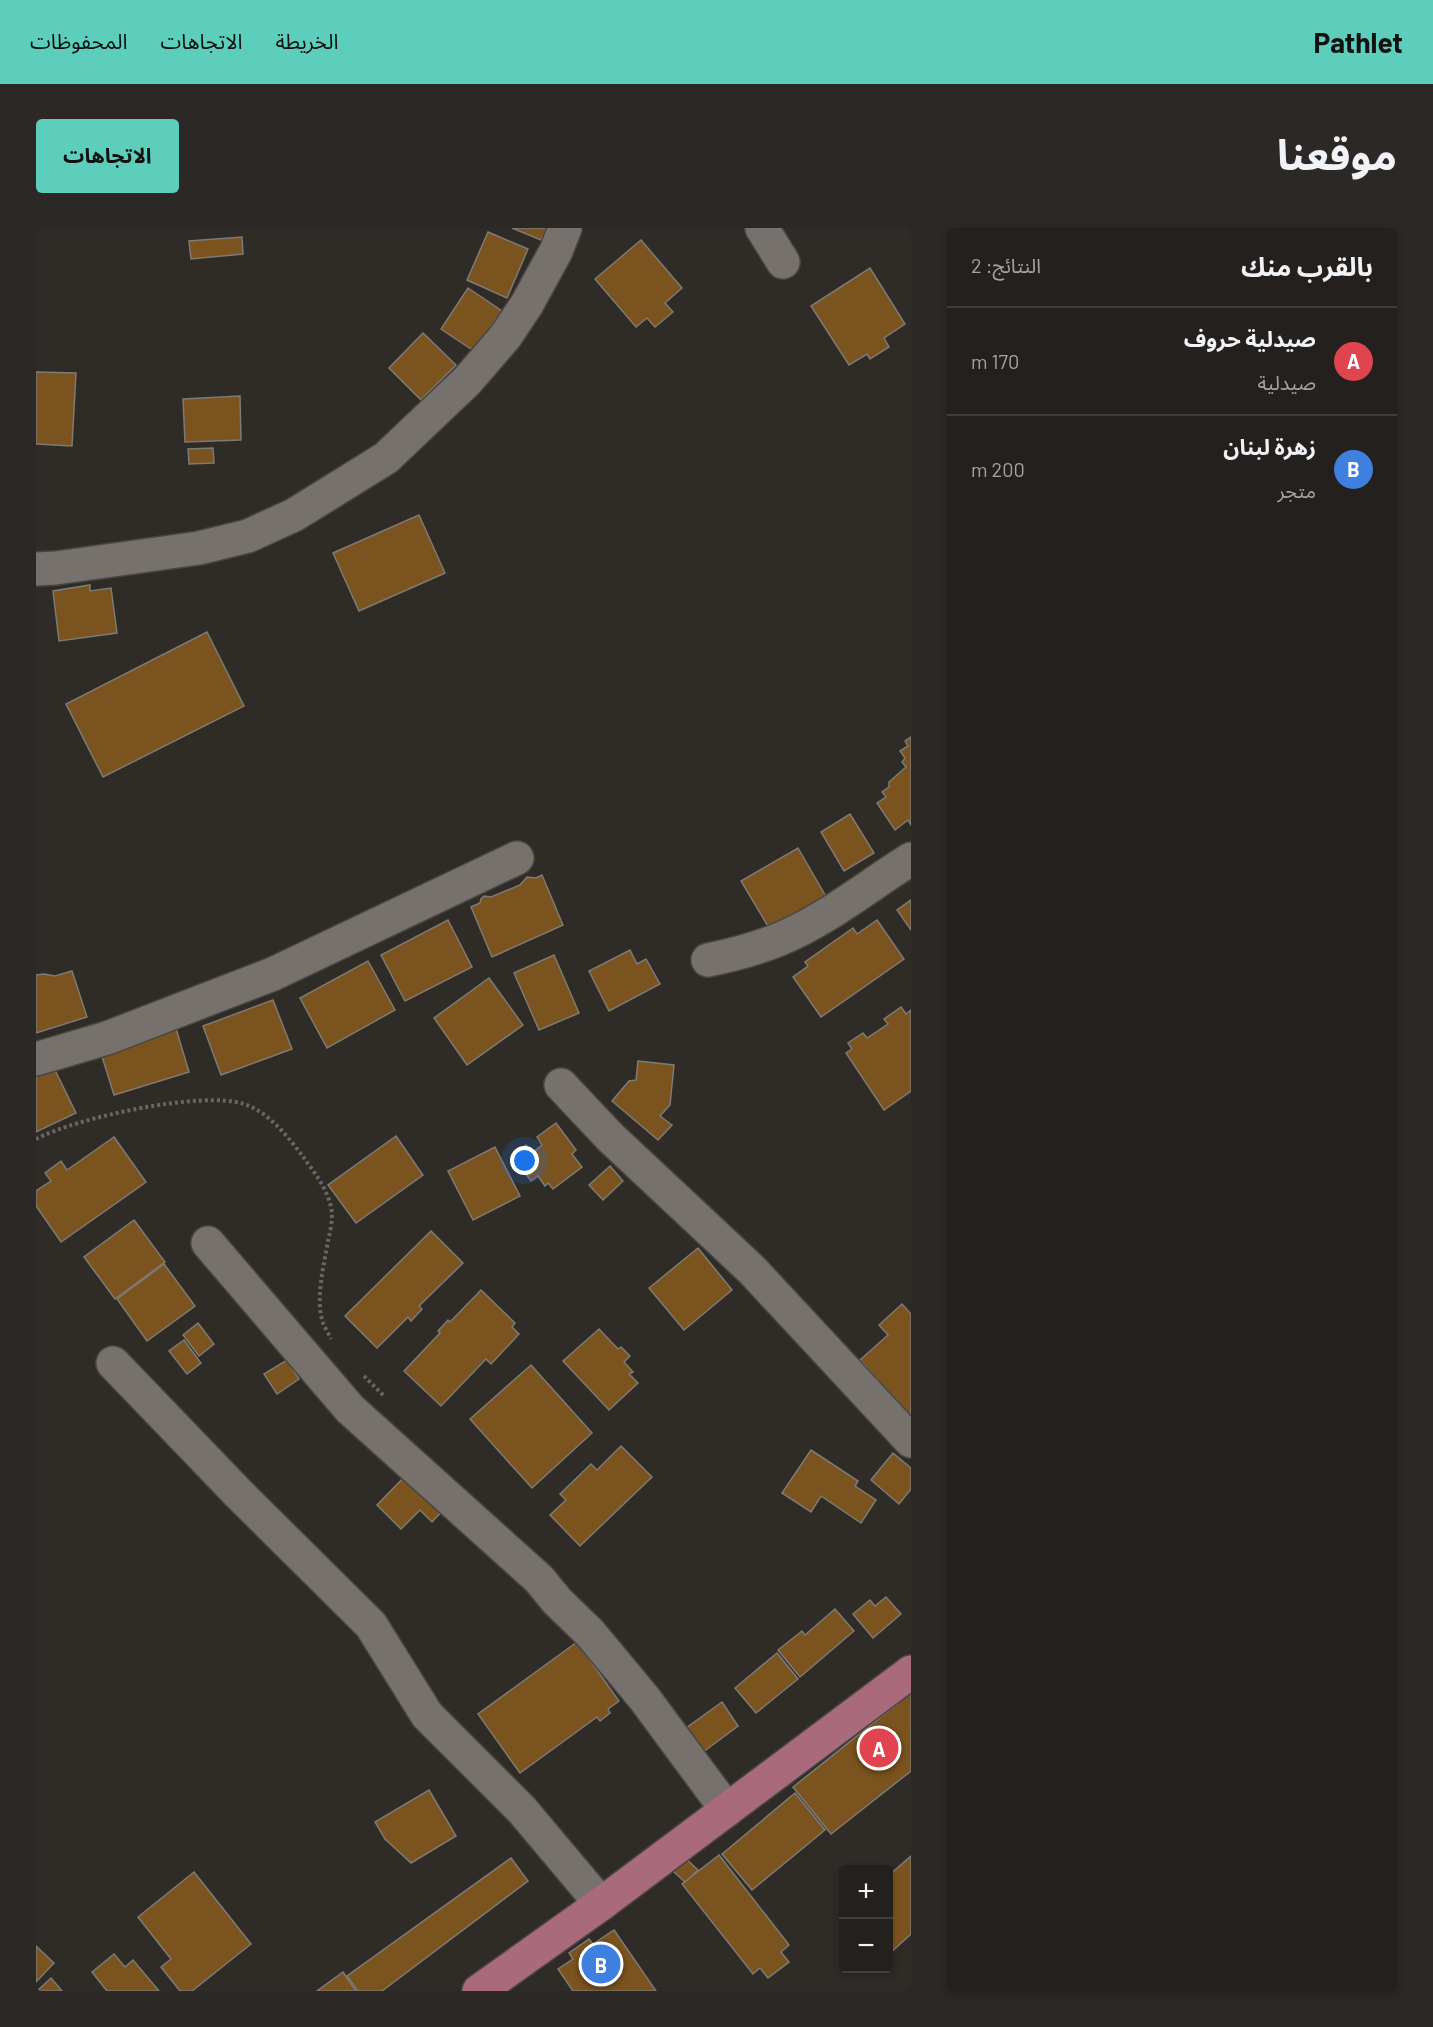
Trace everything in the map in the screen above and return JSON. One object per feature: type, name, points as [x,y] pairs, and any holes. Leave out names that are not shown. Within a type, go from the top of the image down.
[{"type":"main road","points":[[479,1991],[601,1904],[911,1672]]},
{"type":"street","points":[[36,569],[199,548],[249,536],[294,514],[386,458],[467,381],[505,337],[527,304],[556,251],[565,228]]},
{"type":"street","points":[[762,228],[783,262]]},
{"type":"street","points":[[36,1059],[107,1038],[273,974],[518,858]]},
{"type":"street","points":[[708,960],[735,955],[782,938],[830,911],[911,859]]},
{"type":"street","points":[[561,1085],[610,1137],[752,1270],[911,1441]]},
{"type":"street","points":[[208,1243],[350,1408],[539,1579],[590,1633],[645,1698],[727,1810]]},
{"type":"street","points":[[113,1362],[238,1493],[365,1617],[427,1715],[522,1809],[601,1904]]},
{"type":"path","points":[[36,1139],[110,1114],[178,1102],[224,1100],[246,1104],[266,1116],[290,1138],[324,1187],[332,1214],[321,1287],[322,1315],[323,1323],[333,1341]]},
{"type":"path","points":[[357,1368],[386,1398]]},
{"type":"building","points":[[512,228],[547,228],[541,240]]},
{"type":"building","points":[[488,232],[528,249],[507,298],[467,280]]},
{"type":"building","points":[[242,237],[243,254],[191,259],[189,241]]},
{"type":"building","points":[[641,240],[682,288],[665,303],[673,312],[655,327],[647,318],[636,327],[595,279]]},
{"type":"building","points":[[870,268],[905,324],[884,338],[889,347],[870,359],[867,354],[849,365],[811,306]]},
{"type":"building","points":[[468,288],[502,311],[474,351],[441,329]]},
{"type":"building","points":[[423,333],[456,365],[421,400],[389,368]]},
{"type":"building","points":[[36,372],[76,373],[72,446],[36,444]]},
{"type":"building","points":[[240,396],[241,440],[185,442],[183,399]]},
{"type":"building","points":[[213,448],[214,463],[189,464],[188,449]]},
{"type":"building","points":[[419,515],[445,573],[359,611],[333,553]]},
{"type":"building","points":[[90,585],[90,591],[111,588],[117,633],[59,641],[53,591]]},
{"type":"building","points":[[207,632],[244,706],[103,777],[66,704]]},
{"type":"building","points":[[911,737],[911,825],[908,820],[895,830],[877,803],[886,797],[882,792],[889,787],[889,782],[906,767],[902,762],[905,758],[900,751],[908,746],[905,741]]},
{"type":"building","points":[[850,814],[874,853],[844,871],[821,832]]},
{"type":"building","points":[[798,848],[828,900],[772,933],[741,881]]},
{"type":"building","points":[[542,875],[563,925],[492,957],[471,907],[480,903],[484,896],[491,897],[520,885],[527,877],[536,878]]},
{"type":"building","points":[[911,900],[911,930],[897,910]]},
{"type":"building","points":[[448,920],[472,967],[405,1001],[381,955]]},
{"type":"building","points":[[877,920],[904,959],[821,1017],[793,977],[808,966],[805,962],[853,928],[857,934]]},
{"type":"building","points":[[630,950],[637,964],[646,959],[660,984],[609,1011],[589,971]]},
{"type":"building","points":[[554,955],[579,1013],[539,1030],[514,973]]},
{"type":"building","points":[[368,961],[395,1010],[327,1048],[300,998]]},
{"type":"building","points":[[72,971],[87,1017],[36,1033],[36,975],[55,976]]},
{"type":"building","points":[[489,978],[523,1025],[467,1065],[434,1018]]},
{"type":"building","points":[[273,1000],[292,1049],[221,1075],[203,1026]]},
{"type":"building","points":[[901,1007],[906,1014],[911,1010],[911,1091],[884,1110],[846,1053],[852,1049],[848,1043],[863,1033],[867,1038],[888,1024],[884,1019]]},
{"type":"building","points":[[175,1025],[189,1072],[114,1095],[99,1047]]},
{"type":"building","points":[[638,1061],[674,1065],[670,1105],[660,1116],[672,1125],[658,1140],[612,1101],[629,1081],[636,1080]]},
{"type":"building","points":[[54,1068],[76,1113],[36,1132],[36,1073]]},
{"type":"building","points":[[556,1123],[576,1150],[572,1154],[582,1167],[553,1189],[548,1183],[545,1186],[538,1176],[531,1181],[512,1156],[526,1145],[532,1153],[542,1145],[537,1137]]},
{"type":"building","points":[[396,1136],[423,1175],[356,1223],[328,1185]]},
{"type":"building","points":[[114,1137],[146,1182],[61,1242],[36,1206],[36,1191],[51,1181],[45,1173],[61,1161],[67,1170]]},
{"type":"building","points":[[495,1147],[520,1196],[473,1220],[448,1171]]},
{"type":"building","points":[[610,1166],[623,1181],[603,1200],[589,1185]]},
{"type":"building","points":[[134,1220],[165,1262],[115,1299],[84,1257]]},
{"type":"building","points":[[431,1231],[463,1263],[419,1306],[422,1309],[411,1321],[408,1317],[377,1348],[345,1316]]},
{"type":"building","points":[[698,1248],[732,1290],[684,1330],[649,1288]]},
{"type":"building","points":[[164,1264],[195,1306],[147,1341],[117,1299]]},
{"type":"building","points":[[481,1290],[515,1323],[512,1327],[519,1334],[491,1364],[486,1359],[441,1406],[404,1371],[440,1333],[438,1331],[448,1320],[450,1322]]},
{"type":"building","points":[[902,1304],[911,1314],[911,1416],[860,1360],[888,1335],[879,1325]]},
{"type":"building","points":[[198,1323],[214,1344],[199,1356],[183,1335]]},
{"type":"building","points":[[599,1329],[618,1349],[621,1347],[630,1356],[624,1362],[633,1372],[629,1374],[638,1383],[609,1410],[563,1361]]},
{"type":"building","points":[[184,1340],[201,1363],[187,1374],[169,1351]]},
{"type":"building","points":[[287,1360],[299,1379],[277,1394],[264,1374]]},
{"type":"building","points":[[531,1365],[592,1433],[532,1488],[470,1419]]},
{"type":"building","points":[[621,1446],[652,1477],[580,1546],[550,1515],[566,1500],[560,1494],[591,1464],[597,1470]]},
{"type":"building","points":[[811,1450],[858,1481],[855,1486],[876,1500],[861,1523],[821,1496],[811,1512],[782,1493]]},
{"type":"building","points":[[893,1453],[911,1468],[911,1489],[899,1504],[871,1480]]},
{"type":"building","points":[[410,1471],[446,1507],[432,1522],[420,1510],[401,1529],[377,1505]]},
{"type":"building","points":[[886,1597],[901,1614],[873,1638],[853,1614],[870,1600],[875,1606]]},
{"type":"building","points":[[835,1609],[854,1631],[800,1677],[778,1650],[802,1631],[805,1635]]},
{"type":"building","points":[[577,1642],[619,1701],[608,1709],[610,1713],[600,1721],[597,1717],[520,1773],[478,1714]]},
{"type":"building","points":[[777,1653],[798,1679],[756,1713],[735,1688]]},
{"type":"building","points":[[911,1693],[911,1771],[831,1834],[793,1787]]},
{"type":"building","points":[[722,1702],[738,1726],[699,1755],[682,1731]]},
{"type":"building","points":[[429,1790],[456,1836],[411,1863],[385,1839],[375,1822]]},
{"type":"building","points":[[795,1793],[825,1830],[752,1890],[722,1854]]},
{"type":"building","points":[[719,1855],[789,1945],[781,1952],[789,1962],[768,1978],[760,1968],[753,1974],[682,1884]]},
{"type":"building","points":[[911,1856],[911,1934],[893,1950],[893,1919],[893,1872]]},
{"type":"building","points":[[511,1858],[528,1881],[382,1991],[358,1991],[347,1976]]},
{"type":"building","points":[[685,1858],[698,1870],[685,1882],[673,1871]]},
{"type":"building","points":[[194,1872],[251,1944],[192,1991],[180,1991],[161,1967],[171,1959],[138,1917]]},
{"type":"building","points":[[614,1930],[656,1991],[573,1991],[558,1969],[573,1959],[569,1953],[589,1939],[593,1944]]},
{"type":"building","points":[[36,1946],[54,1963],[36,1982]]},
{"type":"building","points":[[114,1954],[125,1967],[133,1960],[159,1991],[107,1991],[92,1972]]},
{"type":"building","points":[[343,1972],[356,1991],[317,1991]]},
{"type":"building","points":[[51,1978],[62,1991],[37,1991]]},
{"type":"place","name":"صيدلية حروف","points":[[879,1748]]},
{"type":"place","name":"زهرة لبنان","points":[[601,1964]]}]
